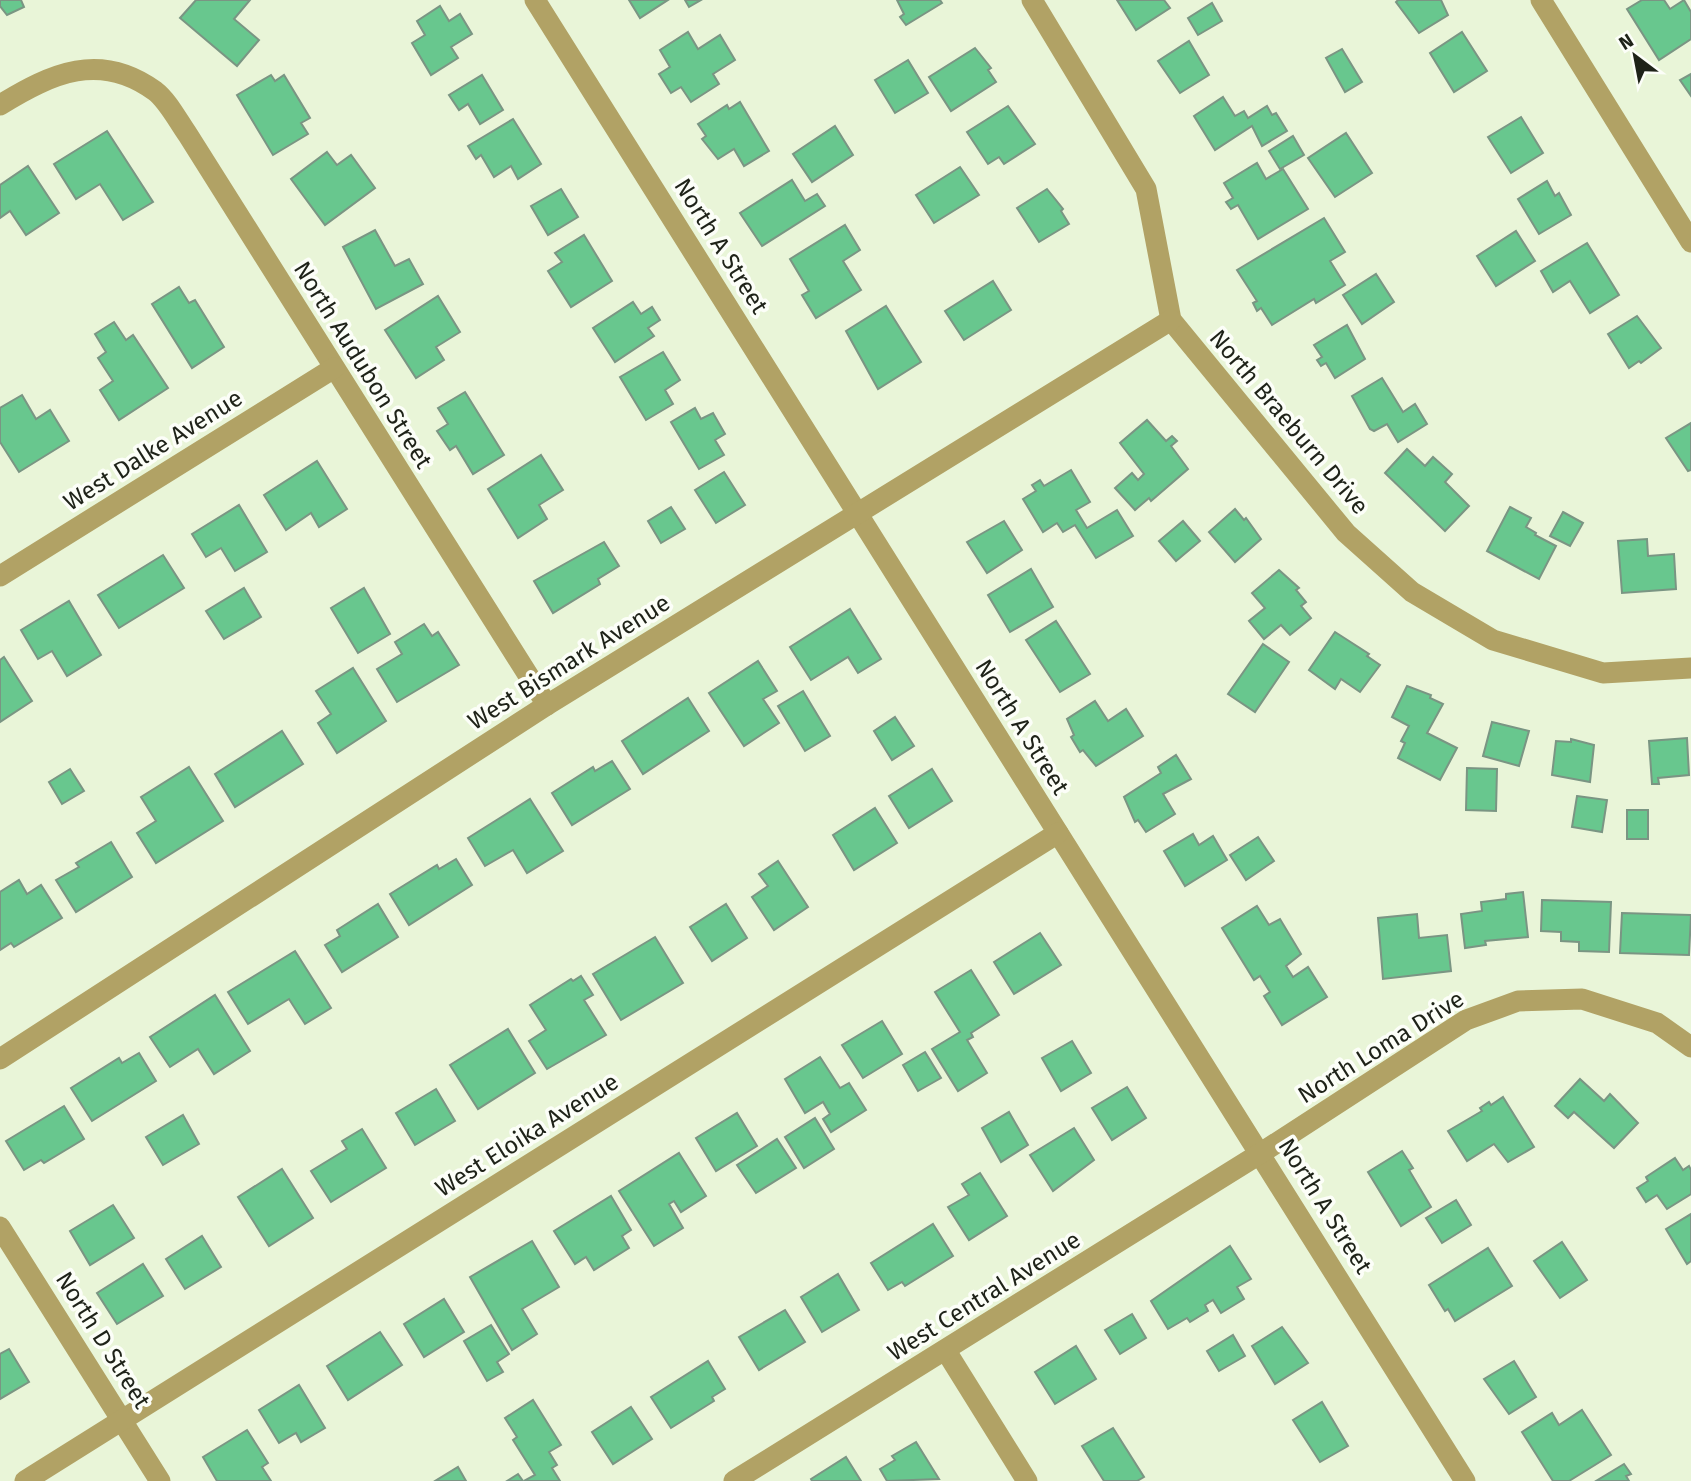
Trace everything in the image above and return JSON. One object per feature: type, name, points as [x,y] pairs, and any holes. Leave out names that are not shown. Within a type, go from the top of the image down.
[{"type":"street","name":"North A Street","points":[[535,0],[1465,1481]]},
{"type":"street","name":"North Braeburn Drive","points":[[1032,0],[1146,189],[1171,320],[1346,533],[1412,592],[1493,640],[1603,673],[1691,668]]},
{"type":"street","points":[[1541,0],[1691,242]]},
{"type":"street","name":"North Audubon Street","points":[[0,105],[32,85],[74,69],[118,70],[156,93],[188,135],[547,705]]},
{"type":"street","name":"West Bismark Avenue","points":[[0,1059],[547,705],[859,515],[1171,320]]},
{"type":"street","name":"West Dalke Avenue","points":[[0,576],[334,369]]},
{"type":"street","name":"West Eloika Avenue","points":[[25,1481],[1058,833]]},
{"type":"street","name":"North Loma Drive","points":[[1261,1153],[1466,1020],[1518,1001],[1582,999],[1594,1002],[1657,1023],[1691,1047]]},
{"type":"street","name":"West Central Avenue","points":[[734,1481],[1261,1153]]},
{"type":"street","name":"North D Street","points":[[0,1227],[160,1481]]},
{"type":"street","points":[[946,1351],[1027,1481]]},
{"type":"building","points":[[0,0],[21,0],[24,7],[7,15],[0,6]]},
{"type":"building","points":[[196,0],[250,0],[234,19],[259,40],[237,66],[180,18]]},
{"type":"building","points":[[629,0],[668,0],[640,18]]},
{"type":"building","points":[[685,0],[701,0],[689,7]]},
{"type":"building","points":[[897,0],[940,0],[942,3],[906,25],[900,17],[904,14]]},
{"type":"building","points":[[1117,0],[1164,0],[1170,8],[1136,30]]},
{"type":"building","points":[[1441,0],[1448,15],[1419,33],[1396,2]]},
{"type":"building","points":[[1642,0],[1664,0],[1670,9],[1684,0],[1691,12],[1691,39],[1659,60],[1627,9]]},
{"type":"building","points":[[1212,3],[1222,21],[1198,35],[1188,18]]},
{"type":"building","points":[[440,6],[449,21],[460,14],[472,34],[451,47],[458,58],[431,75],[412,43],[425,35],[417,21]]},
{"type":"building","points":[[688,32],[698,49],[720,35],[735,60],[713,74],[719,84],[691,102],[681,87],[671,93],[659,74],[670,67],[660,50]]},
{"type":"building","points":[[1462,32],[1487,71],[1454,92],[1430,53]]},
{"type":"building","points":[[1189,41],[1209,75],[1180,93],[1158,61]]},
{"type":"building","points":[[975,48],[991,68],[988,70],[996,82],[951,111],[929,77]]},
{"type":"building","points":[[1342,49],[1362,82],[1345,92],[1326,58]]},
{"type":"building","points":[[908,60],[928,93],[895,113],[875,80]]},
{"type":"building","points":[[1691,74],[1691,96],[1680,80]]},
{"type":"building","points":[[271,75],[275,81],[284,75],[310,118],[301,123],[308,134],[273,155],[237,95]]},
{"type":"building","points":[[482,75],[503,110],[480,124],[468,104],[459,110],[449,95]]},
{"type":"building","points":[[1223,97],[1235,116],[1244,111],[1248,118],[1267,106],[1272,115],[1276,113],[1287,131],[1262,146],[1252,126],[1215,150],[1194,116]]},
{"type":"building","points":[[740,102],[769,151],[744,166],[734,149],[718,159],[702,139],[706,136],[698,124],[727,105],[729,109]]},
{"type":"building","points":[[1008,106],[1035,144],[1004,164],[999,157],[988,164],[967,132]]},
{"type":"building","points":[[1521,117],[1543,153],[1511,173],[1488,137]]},
{"type":"building","points":[[513,119],[541,164],[518,179],[511,166],[494,177],[481,155],[476,159],[468,146]]},
{"type":"building","points":[[835,126],[853,155],[812,182],[793,154]]},
{"type":"building","points":[[107,131],[153,202],[123,220],[100,184],[76,199],[54,164]]},
{"type":"building","points":[[1346,133],[1372,173],[1335,197],[1308,158]]},
{"type":"building","points":[[1293,136],[1304,155],[1280,169],[1269,151]]},
{"type":"building","points":[[327,152],[337,165],[351,155],[375,188],[325,225],[291,179]]},
{"type":"building","points":[[1257,163],[1266,179],[1283,169],[1308,209],[1258,239],[1238,205],[1231,209],[1226,202],[1233,198],[1224,183]]},
{"type":"building","points":[[28,166],[59,213],[26,235],[10,211],[0,218],[0,185]]},
{"type":"building","points":[[960,167],[979,195],[934,223],[916,195]]},
{"type":"building","points":[[792,180],[805,201],[817,194],[825,206],[762,246],[740,213]]},
{"type":"building","points":[[1547,181],[1555,196],[1559,193],[1571,215],[1539,234],[1518,199]]},
{"type":"building","points":[[561,189],[578,217],[548,235],[531,206]]},
{"type":"building","points":[[1047,189],[1063,209],[1061,211],[1069,224],[1039,242],[1017,208]]},
{"type":"building","points":[[1324,218],[1345,252],[1330,261],[1345,285],[1316,303],[1314,299],[1272,325],[1261,308],[1257,311],[1253,303],[1257,301],[1237,270]]},
{"type":"building","points":[[845,225],[860,250],[843,261],[861,290],[816,318],[802,295],[809,291],[790,259]]},
{"type":"building","points":[[375,230],[395,266],[409,259],[423,284],[376,309],[343,247]]},
{"type":"building","points":[[1516,231],[1535,261],[1496,286],[1477,256]]},
{"type":"building","points":[[584,235],[612,281],[571,307],[548,271],[562,262],[555,253]]},
{"type":"building","points":[[1587,243],[1619,295],[1590,313],[1570,281],[1553,292],[1541,271]]},
{"type":"building","points":[[1376,274],[1394,302],[1362,324],[1343,295]]},
{"type":"building","points":[[993,281],[1011,310],[964,340],[945,311]]},
{"type":"building","points":[[179,287],[189,303],[195,300],[224,347],[192,368],[152,304]]},
{"type":"building","points":[[438,296],[460,332],[436,347],[444,360],[416,378],[385,330]]},
{"type":"building","points":[[633,302],[641,314],[652,307],[660,320],[648,328],[654,336],[615,362],[593,328]]},
{"type":"building","points":[[886,306],[921,362],[878,389],[846,331]]},
{"type":"building","points":[[1637,316],[1661,348],[1641,363],[1639,361],[1629,368],[1608,334]]},
{"type":"building","points":[[114,322],[126,340],[133,335],[168,388],[119,420],[100,390],[113,381],[98,358],[106,352],[95,334]]},
{"type":"building","points":[[1347,325],[1365,359],[1335,378],[1326,363],[1321,366],[1317,360],[1322,357],[1314,345]]},
{"type":"building","points":[[663,352],[680,380],[665,390],[673,404],[646,420],[620,377]]},
{"type":"building","points":[[1382,378],[1403,412],[1415,404],[1427,424],[1398,442],[1387,424],[1374,431],[1370,429],[1352,396]]},
{"type":"building","points":[[465,392],[504,455],[473,474],[456,446],[450,450],[437,431],[448,424],[438,408]]},
{"type":"building","points":[[22,395],[36,419],[50,410],[69,441],[19,472],[0,442],[0,408]]},
{"type":"building","points":[[695,408],[701,419],[713,413],[725,434],[715,440],[724,455],[699,469],[671,422]]},
{"type":"building","points":[[1147,420],[1166,441],[1172,436],[1177,441],[1171,446],[1188,469],[1151,501],[1149,498],[1135,510],[1115,488],[1132,473],[1138,480],[1144,474],[1120,443]]},
{"type":"building","points":[[1691,423],[1691,470],[1688,471],[1666,438]]},
{"type":"building","points":[[1407,449],[1425,466],[1433,457],[1452,474],[1445,482],[1469,506],[1445,531],[1385,473]]},
{"type":"building","points":[[541,455],[563,490],[539,505],[547,519],[518,538],[488,489]]},
{"type":"building","points":[[317,461],[347,509],[319,527],[311,513],[286,530],[264,495]]},
{"type":"building","points":[[1071,470],[1090,502],[1076,510],[1087,528],[1117,510],[1133,536],[1096,558],[1075,525],[1063,532],[1057,523],[1043,532],[1023,499],[1036,491],[1032,485],[1040,480],[1044,486]]},
{"type":"building","points":[[724,472],[745,505],[716,523],[695,490]]},
{"type":"building","points":[[239,505],[267,552],[235,571],[221,548],[206,557],[192,534]]},
{"type":"building","points":[[671,507],[685,529],[661,543],[648,521]]},
{"type":"building","points":[[1510,507],[1531,518],[1526,527],[1536,533],[1535,535],[1556,546],[1539,579],[1487,551]]},
{"type":"building","points":[[1235,509],[1244,520],[1246,518],[1261,539],[1235,562],[1209,532]]},
{"type":"building","points":[[1563,512],[1583,523],[1570,546],[1550,536]]},
{"type":"building","points":[[1004,521],[1022,550],[987,573],[967,542]]},
{"type":"building","points":[[1183,521],[1200,541],[1176,561],[1159,541]]},
{"type":"building","points":[[1647,539],[1648,556],[1674,554],[1676,589],[1622,593],[1618,541]]},
{"type":"building","points":[[604,542],[619,566],[598,579],[600,584],[553,613],[534,581]]},
{"type":"building","points":[[163,555],[184,588],[119,628],[98,595]]},
{"type":"building","points":[[1031,569],[1053,607],[1010,632],[988,595]]},
{"type":"building","points":[[1279,570],[1299,588],[1296,590],[1306,602],[1301,606],[1311,618],[1290,635],[1281,625],[1264,639],[1249,621],[1265,608],[1252,593]]},
{"type":"building","points":[[244,588],[261,617],[224,639],[206,611]]},
{"type":"building","points":[[364,588],[390,634],[358,653],[331,608]]},
{"type":"building","points":[[69,601],[101,655],[67,676],[52,651],[38,659],[21,630]]},
{"type":"building","points":[[850,609],[881,659],[858,673],[848,657],[811,680],[790,647]]},
{"type":"building","points":[[1056,621],[1090,674],[1060,692],[1026,640]]},
{"type":"building","points":[[424,624],[432,636],[438,632],[459,665],[397,702],[377,669],[402,654],[395,642]]},
{"type":"building","points":[[1335,632],[1369,654],[1367,656],[1380,665],[1360,692],[1341,679],[1335,689],[1309,670]]},
{"type":"building","points":[[1263,644],[1289,662],[1255,712],[1228,694]]},
{"type":"building","points":[[4,657],[32,701],[0,722],[0,660]]},
{"type":"building","points":[[758,661],[777,691],[763,699],[779,723],[744,746],[709,693]]},
{"type":"building","points":[[353,668],[386,721],[337,753],[318,723],[331,714],[316,691]]},
{"type":"building","points":[[1407,686],[1431,695],[1430,698],[1443,704],[1427,733],[1457,748],[1440,780],[1398,758],[1405,743],[1401,741],[1409,726],[1392,717]]},
{"type":"building","points":[[803,691],[830,736],[805,751],[778,706]]},
{"type":"building","points":[[688,698],[709,731],[643,774],[622,741]]},
{"type":"building","points":[[1095,701],[1108,721],[1126,709],[1143,736],[1096,766],[1083,750],[1080,752],[1071,737],[1074,735],[1067,719]]},
{"type":"building","points":[[895,717],[914,746],[892,760],[874,731]]},
{"type":"building","points":[[1492,722],[1529,731],[1519,766],[1483,756]]},
{"type":"building","points":[[282,731],[303,764],[235,807],[215,774]]},
{"type":"building","points":[[1687,738],[1689,775],[1658,778],[1659,784],[1652,784],[1649,741]]},
{"type":"building","points":[[1571,739],[1594,745],[1590,782],[1552,775],[1556,741],[1571,742]]},
{"type":"building","points":[[1176,755],[1191,779],[1163,794],[1175,814],[1146,832],[1138,820],[1135,822],[1124,797],[1161,773],[1158,767]]},
{"type":"building","points":[[612,761],[630,789],[572,825],[552,793],[593,767],[595,771]]},
{"type":"building","points":[[189,767],[223,821],[156,863],[137,833],[156,821],[141,797]]},
{"type":"building","points":[[1467,768],[1497,769],[1496,811],[1466,810]]},
{"type":"building","points":[[70,769],[84,791],[62,804],[49,782]]},
{"type":"building","points":[[932,769],[952,801],[909,828],[889,796]]},
{"type":"building","points":[[1577,796],[1607,800],[1602,832],[1572,827]]},
{"type":"building","points":[[530,799],[563,851],[527,873],[513,850],[485,866],[468,838]]},
{"type":"building","points":[[875,808],[897,843],[854,870],[833,835]]},
{"type":"building","points":[[1627,810],[1648,810],[1648,839],[1627,839]]},
{"type":"building","points":[[1193,834],[1199,845],[1213,836],[1227,860],[1185,886],[1164,851]]},
{"type":"building","points":[[1258,837],[1274,861],[1246,880],[1230,855]]},
{"type":"building","points":[[111,842],[132,877],[76,912],[56,880],[79,867],[76,863]]},
{"type":"building","points":[[456,859],[472,885],[409,925],[390,894],[437,865],[439,869]]},
{"type":"building","points":[[778,861],[808,907],[774,930],[752,897],[768,886],[759,874]]},
{"type":"building","points":[[19,880],[27,894],[41,885],[62,918],[14,947],[11,943],[0,950],[0,892]]},
{"type":"building","points":[[1523,892],[1528,937],[1485,941],[1486,945],[1465,948],[1461,914],[1482,911],[1481,902],[1506,899],[1506,894]]},
{"type":"building","points":[[1542,900],[1611,902],[1609,952],[1579,951],[1579,942],[1561,941],[1561,932],[1541,931]]},
{"type":"building","points":[[378,904],[398,937],[342,972],[325,945],[340,936],[337,930]]},
{"type":"building","points":[[726,904],[747,938],[712,961],[690,927]]},
{"type":"building","points":[[1257,906],[1269,925],[1280,919],[1301,954],[1286,966],[1293,977],[1308,967],[1327,997],[1282,1025],[1264,996],[1270,992],[1260,976],[1254,980],[1222,928]]},
{"type":"building","points":[[1622,913],[1691,915],[1689,955],[1620,953]]},
{"type":"building","points":[[1417,914],[1419,938],[1447,935],[1451,971],[1383,979],[1378,918]]},
{"type":"building","points":[[1040,933],[1061,965],[1014,994],[994,962]]},
{"type":"building","points":[[655,937],[683,983],[621,1020],[593,974]]},
{"type":"building","points":[[295,951],[331,1008],[305,1024],[289,999],[248,1024],[228,992]]},
{"type":"building","points":[[971,970],[999,1015],[971,1033],[973,1037],[967,1040],[987,1073],[958,1091],[932,1049],[960,1032],[935,992]]},
{"type":"building","points":[[581,976],[593,995],[584,1000],[606,1035],[547,1069],[529,1041],[546,1030],[530,1005],[571,979],[573,981]]},
{"type":"building","points":[[215,995],[250,1051],[214,1074],[198,1049],[170,1067],[150,1037]]},
{"type":"building","points":[[882,1021],[902,1054],[863,1078],[842,1045]]},
{"type":"building","points":[[508,1029],[535,1073],[478,1109],[450,1065]]},
{"type":"building","points":[[1072,1041],[1091,1073],[1061,1091],[1042,1058]]},
{"type":"building","points":[[925,1052],[941,1078],[918,1091],[903,1065]]},
{"type":"building","points":[[139,1053],[156,1081],[92,1121],[71,1088],[119,1058],[122,1063]]},
{"type":"building","points":[[820,1057],[840,1088],[849,1083],[866,1110],[831,1132],[823,1119],[830,1114],[823,1102],[805,1113],[785,1079]]},
{"type":"building","points":[[1580,1079],[1604,1101],[1610,1094],[1638,1123],[1614,1148],[1574,1112],[1568,1118],[1555,1106]]},
{"type":"building","points":[[1127,1087],[1146,1118],[1112,1140],[1092,1108]]},
{"type":"building","points":[[436,1089],[455,1121],[415,1145],[396,1113]]},
{"type":"building","points":[[1503,1097],[1534,1147],[1508,1162],[1494,1144],[1467,1161],[1448,1131],[1482,1111],[1480,1108],[1489,1102],[1491,1105]]},
{"type":"building","points":[[64,1106],[84,1139],[44,1163],[41,1160],[24,1170],[6,1141]]},
{"type":"building","points":[[1009,1112],[1028,1145],[1001,1162],[982,1128]]},
{"type":"building","points":[[737,1113],[757,1146],[716,1171],[696,1138]]},
{"type":"building","points":[[183,1115],[199,1144],[163,1165],[146,1137]]},
{"type":"building","points":[[815,1118],[834,1149],[804,1168],[785,1137]]},
{"type":"building","points":[[1074,1128],[1094,1160],[1053,1191],[1030,1155]]},
{"type":"building","points":[[362,1129],[386,1168],[331,1202],[311,1171],[347,1149],[342,1141]]},
{"type":"building","points":[[777,1139],[796,1168],[756,1193],[737,1165]]},
{"type":"building","points":[[1402,1151],[1413,1168],[1409,1170],[1431,1207],[1401,1226],[1368,1172]]},
{"type":"building","points":[[679,1153],[706,1196],[681,1212],[674,1201],[669,1204],[683,1228],[654,1246],[619,1191]]},
{"type":"building","points":[[1675,1158],[1683,1170],[1689,1166],[1691,1170],[1691,1194],[1667,1209],[1657,1195],[1646,1202],[1637,1188],[1648,1181],[1646,1177]]},
{"type":"building","points":[[282,1169],[313,1218],[269,1246],[238,1197]]},
{"type":"building","points":[[980,1173],[1007,1216],[969,1240],[948,1207],[969,1195],[962,1184]]},
{"type":"building","points":[[611,1196],[631,1230],[622,1236],[629,1248],[594,1270],[586,1257],[575,1264],[554,1231]]},
{"type":"building","points":[[1456,1200],[1471,1225],[1442,1243],[1426,1218]]},
{"type":"building","points":[[113,1205],[134,1238],[90,1265],[70,1231]]},
{"type":"building","points":[[1691,1214],[1691,1261],[1687,1264],[1666,1229]]},
{"type":"building","points":[[933,1224],[953,1256],[905,1286],[902,1282],[888,1290],[871,1263]]},
{"type":"building","points":[[202,1236],[221,1267],[185,1289],[166,1259]]},
{"type":"building","points":[[532,1241],[559,1287],[522,1309],[537,1334],[512,1350],[470,1277]]},
{"type":"building","points":[[1562,1242],[1587,1280],[1560,1298],[1534,1261]]},
{"type":"building","points":[[1230,1246],[1251,1279],[1237,1287],[1244,1299],[1221,1313],[1213,1300],[1205,1305],[1208,1311],[1190,1322],[1187,1318],[1168,1329],[1151,1301]]},
{"type":"building","points":[[1488,1248],[1512,1286],[1455,1321],[1448,1309],[1445,1311],[1429,1285]]},
{"type":"building","points":[[143,1264],[163,1296],[117,1324],[97,1293]]},
{"type":"building","points":[[838,1274],[859,1310],[822,1332],[801,1297]]},
{"type":"building","points":[[444,1299],[464,1332],[424,1357],[404,1324]]},
{"type":"building","points":[[785,1310],[805,1342],[759,1370],[739,1337]]},
{"type":"building","points":[[1132,1314],[1146,1338],[1120,1354],[1105,1330]]},
{"type":"building","points":[[491,1325],[509,1354],[497,1362],[503,1372],[487,1381],[464,1341]]},
{"type":"building","points":[[1282,1327],[1308,1363],[1275,1384],[1252,1346]]},
{"type":"building","points":[[380,1332],[402,1365],[348,1400],[327,1366]]},
{"type":"building","points":[[1233,1335],[1245,1356],[1219,1371],[1207,1351]]},
{"type":"building","points":[[1076,1346],[1096,1379],[1055,1404],[1035,1372]]},
{"type":"building","points":[[9,1349],[29,1382],[0,1399],[0,1354]]},
{"type":"building","points":[[708,1361],[725,1389],[712,1397],[714,1401],[671,1428],[651,1397]]},
{"type":"building","points":[[1514,1361],[1536,1397],[1509,1414],[1484,1379]]},
{"type":"building","points":[[299,1385],[325,1428],[301,1442],[296,1433],[279,1443],[259,1410]]},
{"type":"building","points":[[533,1400],[561,1445],[549,1452],[557,1465],[552,1468],[560,1481],[524,1481],[535,1475],[513,1440],[517,1437],[505,1418]]},
{"type":"building","points":[[1322,1402],[1348,1446],[1320,1462],[1293,1420]]},
{"type":"building","points":[[631,1407],[652,1439],[613,1464],[592,1432]]},
{"type":"building","points":[[1582,1410],[1611,1455],[1569,1481],[1553,1481],[1522,1432],[1552,1413],[1559,1425]]},
{"type":"building","points":[[1113,1428],[1144,1477],[1137,1481],[1104,1481],[1082,1446]]},
{"type":"building","points":[[247,1430],[268,1463],[262,1467],[271,1481],[217,1481],[203,1457]]},
{"type":"building","points":[[916,1442],[939,1479],[887,1481],[880,1469],[895,1460],[892,1456]]},
{"type":"building","points":[[846,1457],[861,1481],[812,1481],[811,1479]]},
{"type":"building","points":[[1624,1464],[1631,1474],[1626,1476],[1629,1481],[1596,1481]]},
{"type":"building","points":[[458,1467],[466,1481],[435,1481]]},
{"type":"building","points":[[518,1474],[523,1481],[507,1481]]}]
